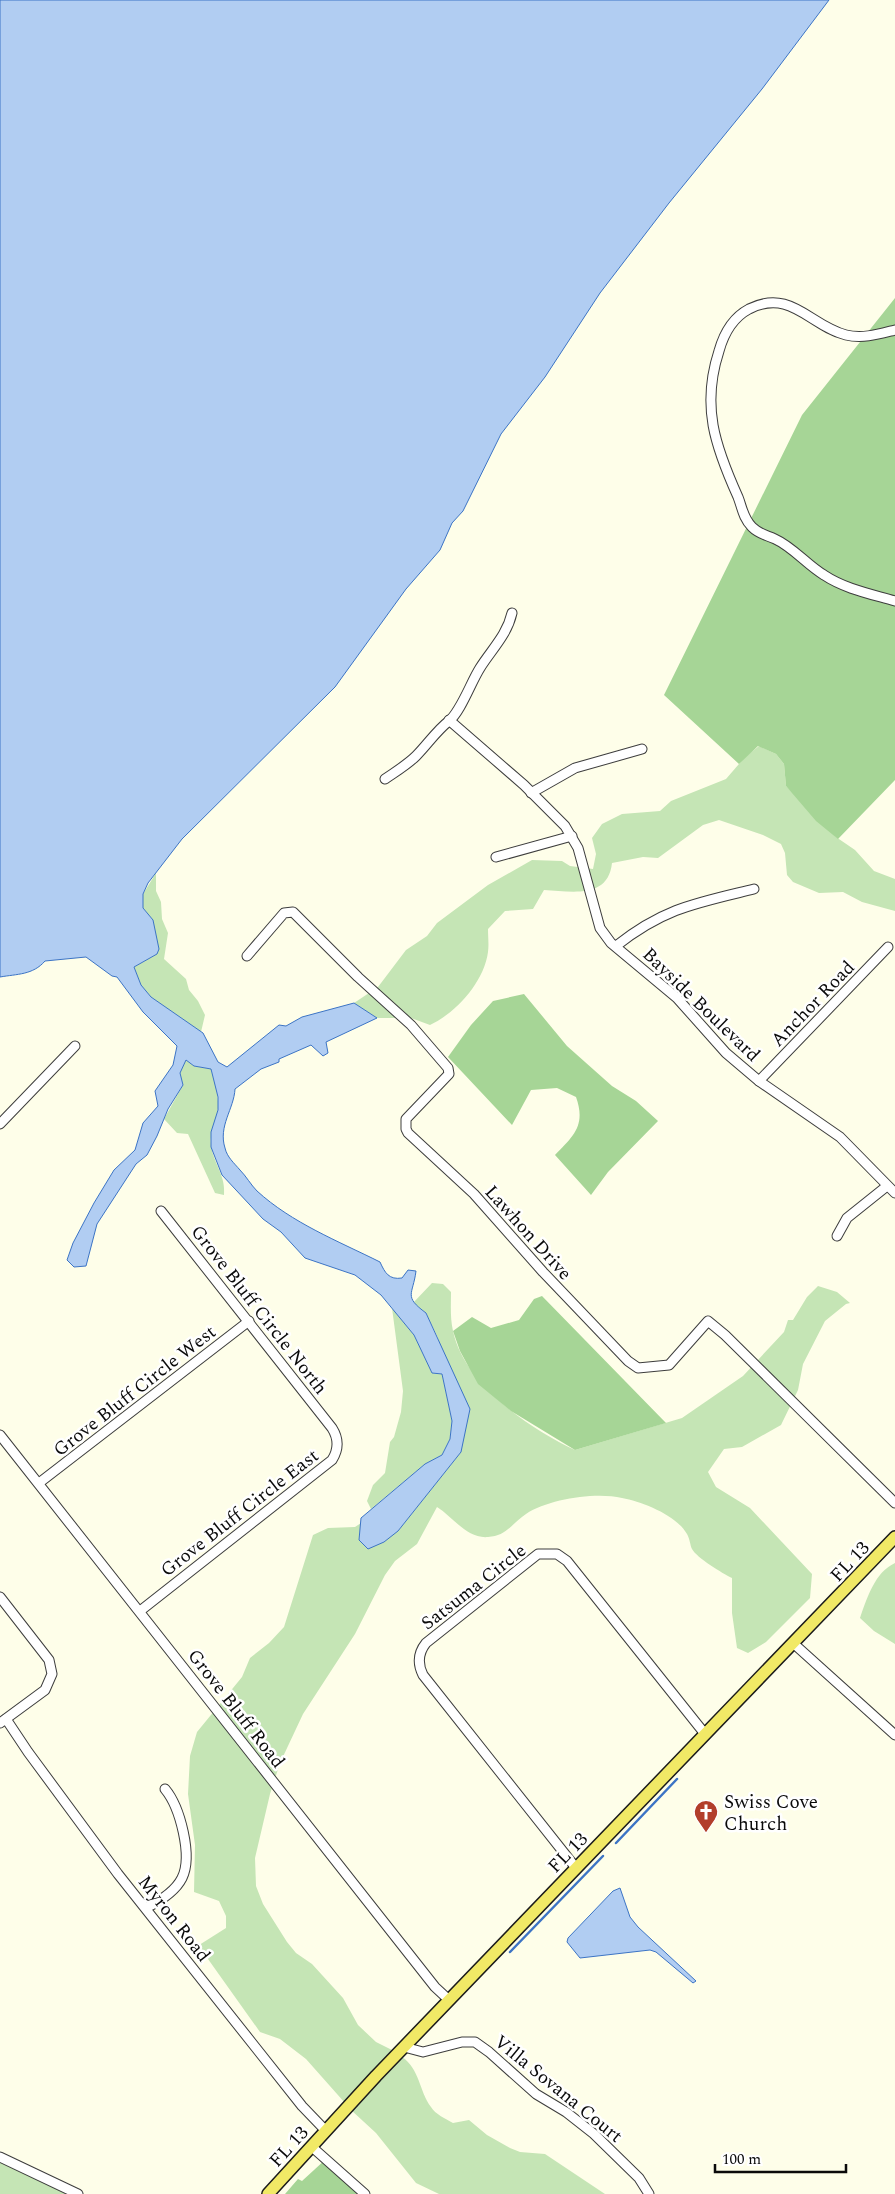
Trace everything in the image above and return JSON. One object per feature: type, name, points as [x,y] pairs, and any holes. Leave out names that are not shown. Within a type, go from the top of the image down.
[{"type":"main road","name":"FL 13","points":[[268,2194],[404,2047],[895,1537]]},
{"type":"street","points":[[895,330],[871,336],[847,335],[825,326],[802,310],[788,304],[772,303],[756,306],[736,319],[723,338],[711,378],[710,410],[711,426],[723,465],[740,503],[744,517],[754,529],[775,539],[823,575],[837,583],[895,601]]},
{"type":"street","points":[[385,779],[417,755],[420,748],[449,720],[473,679],[508,629],[512,613]]},
{"type":"street","name":"Bayside Boulevard","points":[[449,720],[531,793],[572,836],[581,857],[600,928],[616,946],[677,998],[726,1053],[759,1081],[800,1107],[840,1137],[895,1194]]},
{"type":"street","points":[[531,793],[575,768],[642,749]]},
{"type":"street","points":[[496,857],[572,836]]},
{"type":"street","points":[[616,946],[651,921],[666,913],[697,902],[754,889]]},
{"type":"street","name":"Lawhon Drive","points":[[247,956],[284,913],[293,912],[358,977],[411,1025],[448,1068],[449,1074],[406,1118],[408,1133],[474,1194],[543,1272],[628,1361],[638,1368],[669,1365],[708,1321],[725,1335],[895,1504]]},
{"type":"street","name":"Anchor Road","points":[[759,1081],[888,947]]},
{"type":"street","points":[[0,1124],[75,1046]]},
{"type":"street","points":[[837,1236],[847,1218],[888,1186]]},
{"type":"street","name":"Grove Bluff Circle North","points":[[161,1211],[332,1428]]},
{"type":"street","name":"Grove Bluff Circle West","points":[[39,1484],[249,1321]]},
{"type":"street","name":"Grove Bluff Circle East","points":[[140,1611],[332,1460],[338,1448],[336,1434],[332,1428]]},
{"type":"street","name":"Grove Bluff Road","points":[[0,1435],[435,1987],[449,2000]]},
{"type":"street","name":"Satsuma Circle","points":[[576,1868],[423,1675],[420,1669],[419,1655],[426,1643],[538,1554],[557,1554],[567,1561],[705,1734]]},
{"type":"street","points":[[0,1596],[49,1660],[52,1674],[45,1690],[3,1721]]},
{"type":"street","points":[[793,1643],[895,1735]]},
{"type":"street","name":"Myron Road","points":[[3,1721],[146,1908],[302,2106],[326,2131]]},
{"type":"street","points":[[146,1908],[168,1895],[181,1880],[186,1862],[179,1815],[176,1805],[165,1789]]},
{"type":"street","name":"Villa Sovana Court","points":[[404,2047],[423,2052],[462,2042],[475,2042],[536,2094],[566,2112],[594,2134],[639,2178],[649,2194]]},
{"type":"street","points":[[312,2146],[365,2194]]},
{"type":"street","points":[[0,2157],[78,2194]]},
{"type":"green space","points":[[895,298],[895,780],[838,839],[816,821],[786,786],[784,764],[776,754],[758,746],[739,764],[664,695],[802,415]]},
{"type":"green space","points":[[759,746],[776,754],[784,764],[786,786],[836,837],[855,850],[874,871],[895,879],[895,911],[862,902],[843,892],[819,893],[793,882],[787,875],[785,853],[781,844],[763,835],[719,820],[703,825],[658,858],[643,857],[612,863],[609,875],[596,888],[576,892],[544,890],[533,909],[505,911],[488,929],[488,949],[485,963],[475,985],[459,1005],[440,1020],[430,1025],[411,1018],[377,1018],[354,1003],[378,987],[406,950],[427,936],[437,923],[488,885],[532,860],[562,861],[570,866],[593,869],[596,854],[592,838],[602,824],[622,814],[660,811],[671,801],[726,779],[745,757]]},
{"type":"green space","points":[[156,873],[156,891],[161,902],[162,919],[168,933],[164,959],[186,979],[189,990],[198,1001],[205,1015],[201,1032],[151,997],[141,985],[134,967],[157,954],[153,920],[143,908],[143,894]]},
{"type":"green space","points":[[524,994],[567,1046],[612,1086],[636,1101],[658,1121],[608,1172],[591,1195],[555,1155],[573,1136],[579,1123],[580,1115],[576,1097],[557,1088],[531,1090],[512,1125],[448,1057],[471,1025],[493,1001]]},
{"type":"green space","points":[[186,1059],[194,1066],[211,1069],[218,1103],[211,1136],[211,1146],[222,1176],[224,1195],[215,1193],[188,1134],[177,1133],[164,1119],[183,1085],[180,1073]]},
{"type":"green space","points":[[432,1283],[443,1284],[451,1292],[453,1331],[470,1369],[501,1402],[520,1417],[538,1430],[575,1450],[682,1418],[743,1376],[784,1332],[788,1320],[793,1320],[807,1297],[818,1286],[837,1292],[850,1303],[846,1304],[825,1321],[803,1364],[798,1390],[781,1425],[742,1447],[724,1449],[708,1472],[716,1487],[750,1508],[812,1574],[810,1598],[766,1642],[748,1653],[737,1648],[732,1613],[732,1578],[699,1557],[691,1547],[689,1538],[682,1527],[667,1515],[649,1506],[622,1498],[586,1496],[547,1504],[526,1514],[505,1532],[488,1537],[473,1535],[437,1507],[417,1544],[395,1561],[385,1575],[355,1634],[303,1714],[280,1763],[270,1794],[255,1858],[256,1886],[263,1904],[287,1942],[296,1953],[312,1964],[343,1998],[358,2025],[376,2042],[394,2051],[345,2103],[306,2059],[280,2039],[260,2032],[203,1952],[196,1947],[226,1928],[226,1916],[219,1901],[194,1892],[195,1845],[188,1794],[190,1756],[197,1732],[242,1677],[250,1658],[269,1643],[284,1627],[313,1535],[328,1528],[355,1527],[361,1523],[359,1540],[398,1531],[461,1452],[438,1338],[426,1313],[413,1303]]},
{"type":"green space","points":[[542,1296],[666,1423],[575,1450],[511,1411],[478,1384],[460,1351],[453,1331],[472,1317],[491,1328],[519,1320],[534,1299]]},
{"type":"green space","points":[[392,1308],[414,1335],[432,1373],[442,1374],[452,1421],[450,1439],[442,1455],[425,1464],[371,1509],[367,1501],[373,1485],[385,1473],[390,1442],[394,1437],[401,1412],[403,1391]]},
{"type":"green space","points":[[895,1563],[895,1644],[874,1631],[860,1618],[877,1579],[888,1567]]},
{"type":"green space","points":[[402,2057],[416,2074],[427,2101],[435,2112],[453,2123],[469,2120],[487,2135],[520,2152],[545,2154],[605,2194],[439,2194],[416,2183],[376,2133],[351,2110]]},
{"type":"green space","points":[[0,2152],[84,2194],[0,2194]]},
{"type":"green space","points":[[326,2159],[364,2194],[285,2194],[298,2179],[302,2181]]},
{"type":"water","points":[[0,0],[829,0],[762,89],[669,203],[600,293],[545,377],[501,434],[463,511],[452,523],[440,550],[406,589],[335,687],[182,839],[148,883],[143,894],[143,908],[153,920],[159,949],[157,954],[134,967],[141,985],[151,997],[203,1033],[218,1062],[227,1067],[279,1025],[286,1026],[302,1017],[354,1003],[377,1018],[326,1042],[328,1053],[323,1056],[311,1045],[261,1069],[235,1089],[223,1132],[223,1140],[229,1157],[255,1189],[285,1213],[316,1231],[380,1262],[391,1277],[402,1278],[408,1270],[416,1271],[411,1295],[412,1299],[426,1313],[470,1409],[461,1452],[398,1531],[384,1542],[368,1549],[359,1540],[361,1518],[425,1464],[442,1455],[450,1439],[452,1421],[442,1374],[432,1373],[414,1335],[381,1295],[355,1275],[305,1258],[281,1232],[263,1219],[222,1175],[211,1147],[211,1132],[218,1110],[218,1097],[211,1069],[194,1066],[186,1060],[180,1073],[183,1085],[168,1109],[147,1155],[136,1164],[97,1224],[86,1266],[74,1267],[67,1260],[73,1243],[94,1203],[114,1170],[135,1150],[143,1123],[158,1106],[155,1091],[173,1065],[177,1046],[143,1012],[117,977],[112,976],[86,957],[45,961],[30,971],[0,977]]},
{"type":"water","points":[[620,1888],[630,1917],[638,1927],[696,1981],[693,1983],[656,1952],[650,1950],[580,1958],[567,1942],[568,1938],[613,1891]]},
{"type":"waterway","points":[[616,1843],[677,1779]]},
{"type":"waterway","points":[[510,1952],[603,1856]]},
{"type":"place","name":"Swiss Cove Church","points":[[706,1833]]}]
